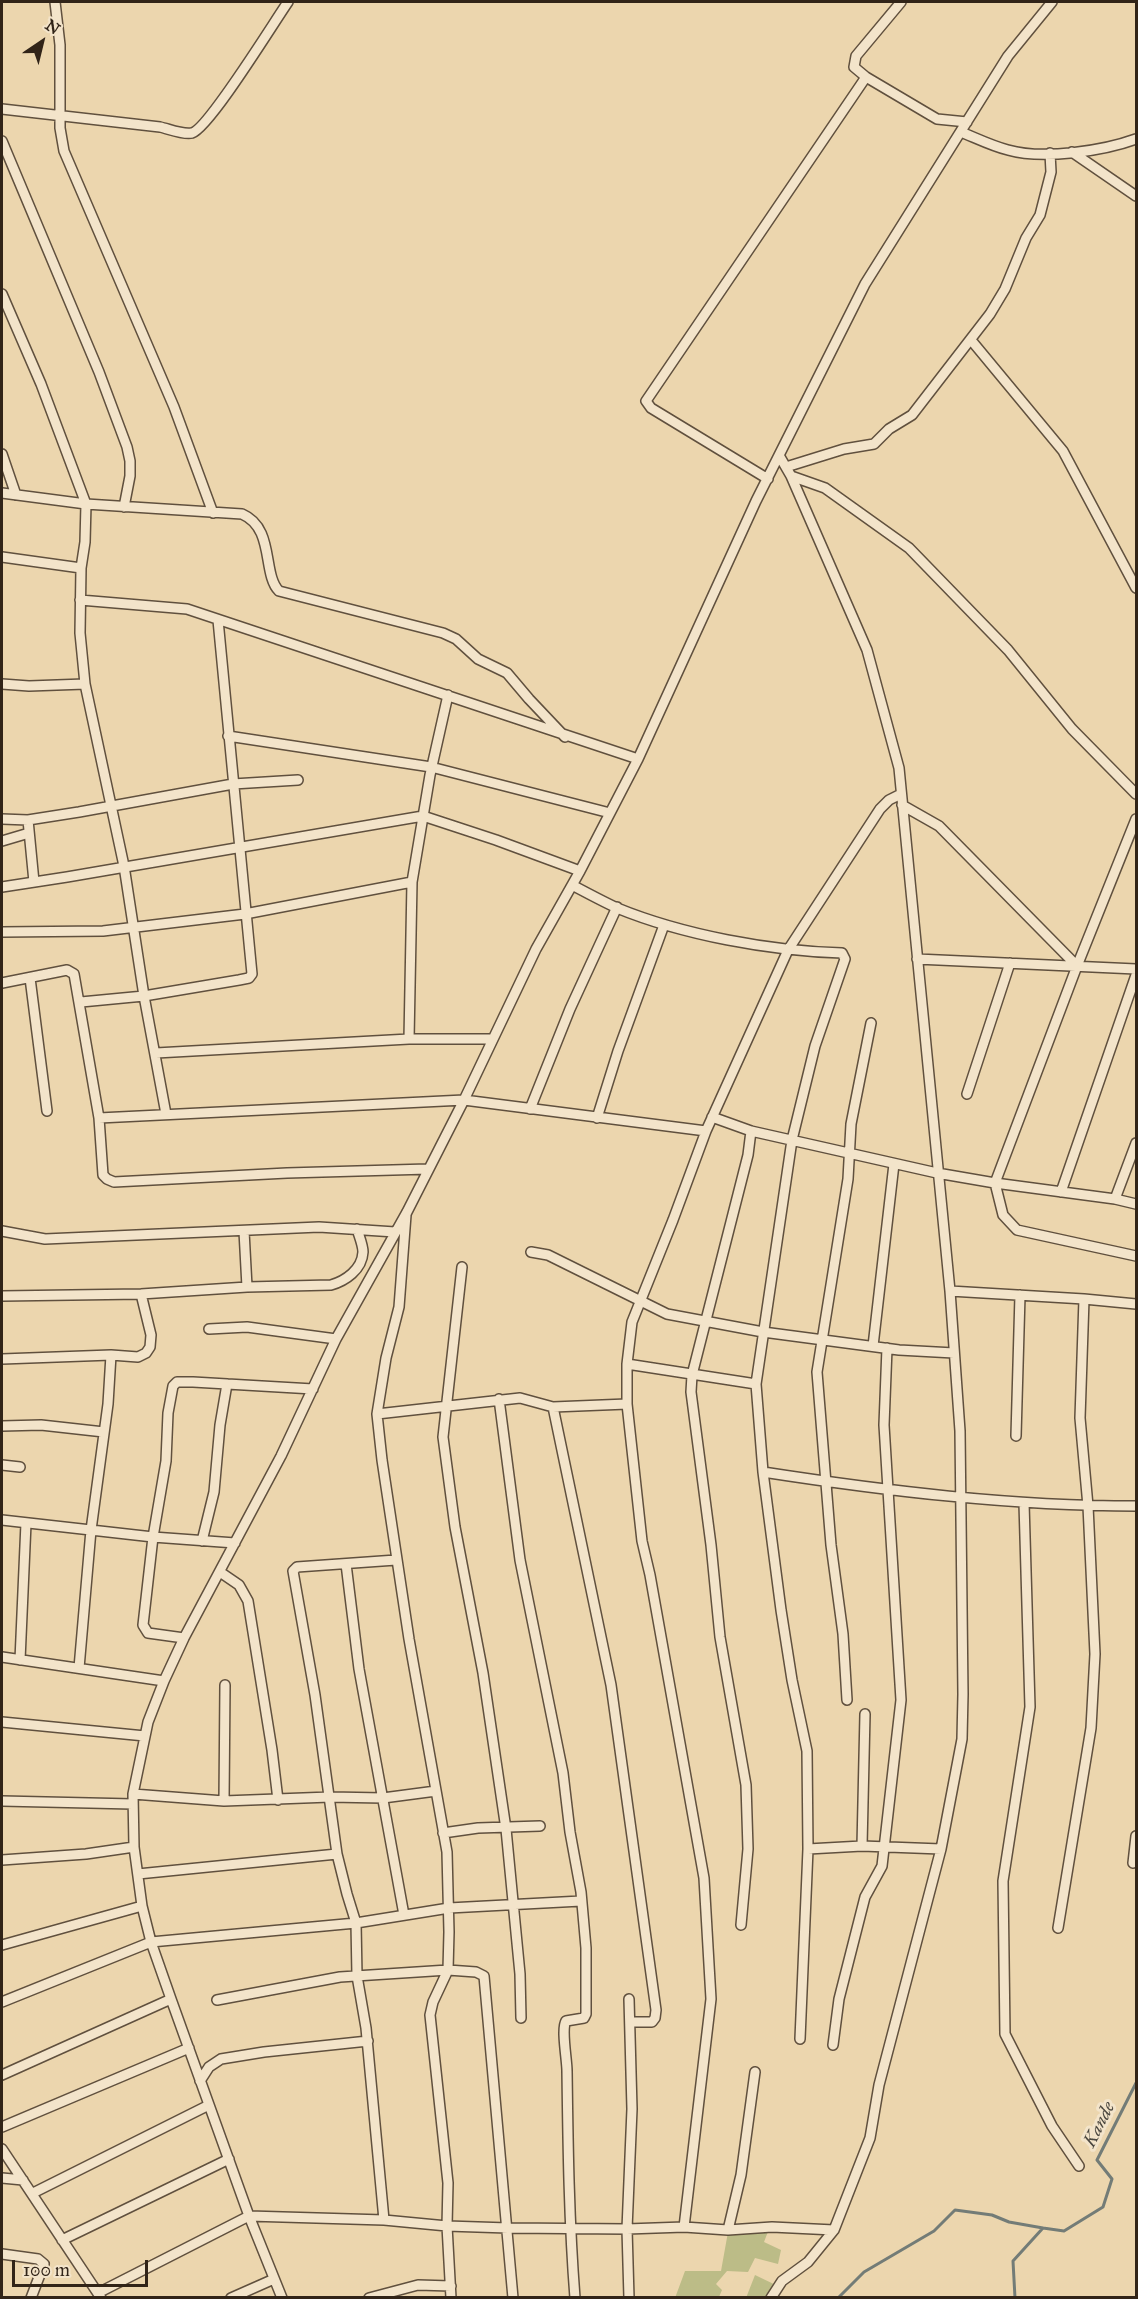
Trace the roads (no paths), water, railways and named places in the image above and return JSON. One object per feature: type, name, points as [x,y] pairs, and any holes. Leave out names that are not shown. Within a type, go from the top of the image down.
[{"type":"street","points":[[55,2],[60,45],[60,128],[67,159],[174,408],[213,513]]},
{"type":"street","points":[[2,109],[160,127],[185,133],[196,132],[213,112],[288,2]]},
{"type":"street","points":[[901,2],[856,56],[854,67],[866,77],[937,119],[967,122]]},
{"type":"street","points":[[282,2298],[249,2216],[200,2081],[151,1942],[142,1906],[134,1847],[133,1794],[145,1736],[164,1682],[184,1638],[282,1456],[336,1339],[407,1212],[464,1100],[536,949],[580,871],[638,759],[768,479],[865,284],[1008,56],[1052,2]]},
{"type":"street","points":[[768,479],[651,408],[646,401],[866,77]]},
{"type":"street","points":[[961,132],[1009,151],[1028,153],[1072,152],[1113,147],[1137,139]]},
{"type":"street","points":[[2,141],[127,447],[130,476],[124,507]]},
{"type":"street","points":[[1072,152],[1137,196]]},
{"type":"street","points":[[789,472],[844,449],[874,444],[889,429],[912,415],[990,314],[1005,289],[1026,238],[1040,215],[1051,172],[1050,153]]},
{"type":"street","points":[[2,294],[41,384],[86,504],[86,542],[81,568],[80,633],[86,684],[124,866],[144,996],[166,1114]]},
{"type":"street","points":[[971,339],[1063,451],[1137,588]]},
{"type":"street","points":[[2,454],[15,495]]},
{"type":"street","points":[[771,2298],[782,2281],[808,2262],[834,2230],[870,2138],[879,2085],[941,1849],[962,1738],[963,1694],[960,1431],[950,1291],[899,768],[867,650],[789,472],[780,457]]},
{"type":"street","points":[[789,472],[825,488],[909,548],[1008,650],[1072,729],[1137,794]]},
{"type":"street","points":[[2,493],[86,504],[242,514],[252,519],[265,543],[275,588],[279,591],[443,633],[456,639],[478,659],[507,673],[566,736]]},
{"type":"street","points":[[2,557],[81,568]]},
{"type":"street","points":[[81,600],[187,609],[382,676],[448,695],[638,759]]},
{"type":"street","points":[[81,1002],[144,996],[249,978],[253,969],[245,914],[218,620]]},
{"type":"street","points":[[2,684],[29,686],[86,684]]},
{"type":"street","points":[[409,1040],[412,882],[431,767],[448,695]]},
{"type":"street","points":[[228,736],[431,767],[610,813]]},
{"type":"street","points":[[2,819],[28,820],[233,784],[298,780]]},
{"type":"street","points":[[684,2227],[711,1999],[704,1878],[642,1541],[627,1404],[627,1364],[632,1322],[706,1131],[788,950],[880,809],[901,794]]},
{"type":"street","points":[[902,805],[939,826],[1077,966]]},
{"type":"street","points":[[2,886],[423,816],[580,871]]},
{"type":"street","points":[[1137,819],[1077,966],[995,1183],[1003,1215],[1017,1230],[1137,1256]]},
{"type":"street","points":[[28,820],[34,882]]},
{"type":"street","points":[[2,841],[29,833]]},
{"type":"street","points":[[2,932],[103,931],[245,914],[412,882]]},
{"type":"street","points":[[572,885],[617,908],[664,924],[788,950],[842,953],[846,959],[815,1046],[792,1140],[756,1384],[763,1472],[784,1633],[807,1751],[808,1849],[800,2039]]},
{"type":"street","points":[[530,1109],[570,1009],[617,908]]},
{"type":"street","points":[[597,1118],[618,1051],[664,924]]},
{"type":"street","points":[[917,959],[1137,969]]},
{"type":"street","points":[[967,1094],[1010,963]]},
{"type":"street","points":[[2,984],[72,970],[75,974],[99,1118],[103,1175],[107,1179],[114,1182],[287,1173],[428,1169]]},
{"type":"street","points":[[1061,1192],[1137,975]]},
{"type":"street","points":[[30,978],[47,1111]]},
{"type":"street","points":[[847,1700],[843,1634],[831,1545],[817,1372],[850,1154],[851,1124],[871,1023]]},
{"type":"street","points":[[156,1053],[409,1040],[493,1039]]},
{"type":"street","points":[[99,1118],[464,1100],[706,1131]]},
{"type":"street","points":[[712,1118],[751,1131],[937,1173],[1137,1204]]},
{"type":"street","points":[[741,1925],[748,1849],[746,1785],[720,1637],[711,1545],[696,1434],[692,1375],[748,1155],[751,1131]]},
{"type":"street","points":[[1115,1199],[1137,1143]]},
{"type":"street","points":[[873,1346],[894,1164]]},
{"type":"street","points":[[407,1212],[399,1307],[386,1358],[377,1414],[396,1560],[447,1852],[448,1970],[433,2002],[430,2015],[448,2182],[447,2226],[451,2298]]},
{"type":"street","points":[[2,1231],[45,1239],[319,1227],[395,1232]]},
{"type":"street","points":[[2,1296],[141,1294],[247,1287],[331,1285],[343,1282],[360,1263],[363,1252],[357,1228]]},
{"type":"street","points":[[244,1231],[247,1287]]},
{"type":"street","points":[[531,1252],[548,1255],[667,1314],[763,1332],[887,1348],[954,1353]]},
{"type":"street","points":[[462,1267],[443,1437],[455,1527],[483,1673],[506,1829],[520,1974],[521,2018]]},
{"type":"street","points":[[950,1291],[1137,1304]]},
{"type":"street","points":[[2,1359],[111,1355],[138,1357],[146,1353],[150,1347],[151,1335],[141,1294]]},
{"type":"street","points":[[1016,1436],[1020,1295]]},
{"type":"street","points":[[1058,1928],[1090,1728],[1095,1654],[1088,1506],[1080,1418],[1084,1299]]},
{"type":"street","points":[[209,1329],[247,1327],[336,1339]]},
{"type":"street","points":[[833,2045],[839,1999],[865,1896],[880,1871],[901,1700],[884,1425],[887,1348]]},
{"type":"street","points":[[80,1668],[91,1530],[111,1355]]},
{"type":"street","points":[[627,1364],[756,1384]]},
{"type":"street","points":[[184,1638],[148,1633],[144,1630],[153,1537],[166,1461],[168,1413],[173,1386],[177,1382],[313,1389]]},
{"type":"street","points":[[202,1541],[214,1492],[220,1425],[227,1384]]},
{"type":"street","points":[[377,1414],[520,1398],[553,1407],[627,1404]]},
{"type":"street","points":[[499,1399],[520,1560],[563,1773],[586,1948],[587,2011],[584,2018],[566,2021],[563,2025],[567,2055],[569,2227],[575,2298]]},
{"type":"street","points":[[553,1407],[612,1684],[646,1935],[655,2018],[652,2022],[630,2022]]},
{"type":"street","points":[[2,1426],[41,1425],[104,1432]]},
{"type":"street","points":[[2,1464],[20,1467]]},
{"type":"street","points":[[763,1472],[826,1482],[1024,1503],[1137,1506]]},
{"type":"street","points":[[1024,1503],[1029,1707],[1003,1881],[1005,2034],[1052,2126],[1079,2166]]},
{"type":"street","points":[[2,1520],[153,1537],[235,1543]]},
{"type":"street","points":[[20,1660],[26,1523]]},
{"type":"street","points":[[384,2220],[368,2041],[357,1977],[356,1923],[346,1894],[338,1854],[314,1685],[293,1571],[297,1567],[396,1560]]},
{"type":"street","points":[[346,1564],[359,1669],[404,1915]]},
{"type":"street","points":[[220,1572],[239,1585],[248,1601],[278,1800]]},
{"type":"street","points":[[2,1657],[164,1682]]},
{"type":"street","points":[[224,1801],[225,1685]]},
{"type":"street","points":[[862,1846],[865,1714]]},
{"type":"street","points":[[2,1722],[145,1736]]},
{"type":"street","points":[[133,1794],[224,1801],[330,1797],[383,1798],[436,1791]]},
{"type":"street","points":[[2,1801],[133,1804]]},
{"type":"street","points":[[444,1833],[478,1828],[506,1829],[540,1826]]},
{"type":"street","points":[[1133,1863],[1137,1836]]},
{"type":"street","points":[[808,1849],[884,1846],[941,1849]]},
{"type":"street","points":[[2,1860],[86,1854],[134,1847]]},
{"type":"street","points":[[138,1875],[338,1854]]},
{"type":"street","points":[[2,2002],[151,1942],[356,1923],[448,1908],[581,1901]]},
{"type":"street","points":[[2,1945],[142,1906]]},
{"type":"street","points":[[218,2000],[340,1977],[448,1970],[476,1972],[485,1979],[513,2298]]},
{"type":"street","points":[[2,2075],[171,1999]]},
{"type":"street","points":[[629,1999],[632,2109],[627,2229],[629,2298]]},
{"type":"street","points":[[200,2081],[209,2067],[221,2059],[368,2041]]},
{"type":"street","points":[[2,2127],[189,2049]]},
{"type":"street","points":[[728,2230],[745,2153],[755,2072]]},
{"type":"street","points":[[33,2193],[209,2105]]},
{"type":"street","points":[[2,2149],[100,2295],[249,2216],[384,2220],[447,2226],[508,2228],[684,2227],[728,2230],[772,2227],[834,2230]]},
{"type":"street","points":[[62,2240],[230,2159]]},
{"type":"street","points":[[2,2178],[23,2180]]},
{"type":"street","points":[[2,2254],[38,2259],[45,2264],[31,2298]]},
{"type":"street","points":[[231,2298],[274,2278]]},
{"type":"street","points":[[369,2298],[418,2285],[451,2286]]},
{"type":"waterway","name":"Kande","points":[[1015,2298],[1013,2261],[1043,2228],[1064,2231],[1103,2207],[1112,2179],[1097,2160],[1136,2083]]},
{"type":"waterway","points":[[838,2298],[864,2272],[934,2231],[955,2210],[992,2215],[1009,2222],[1043,2228]]}]
